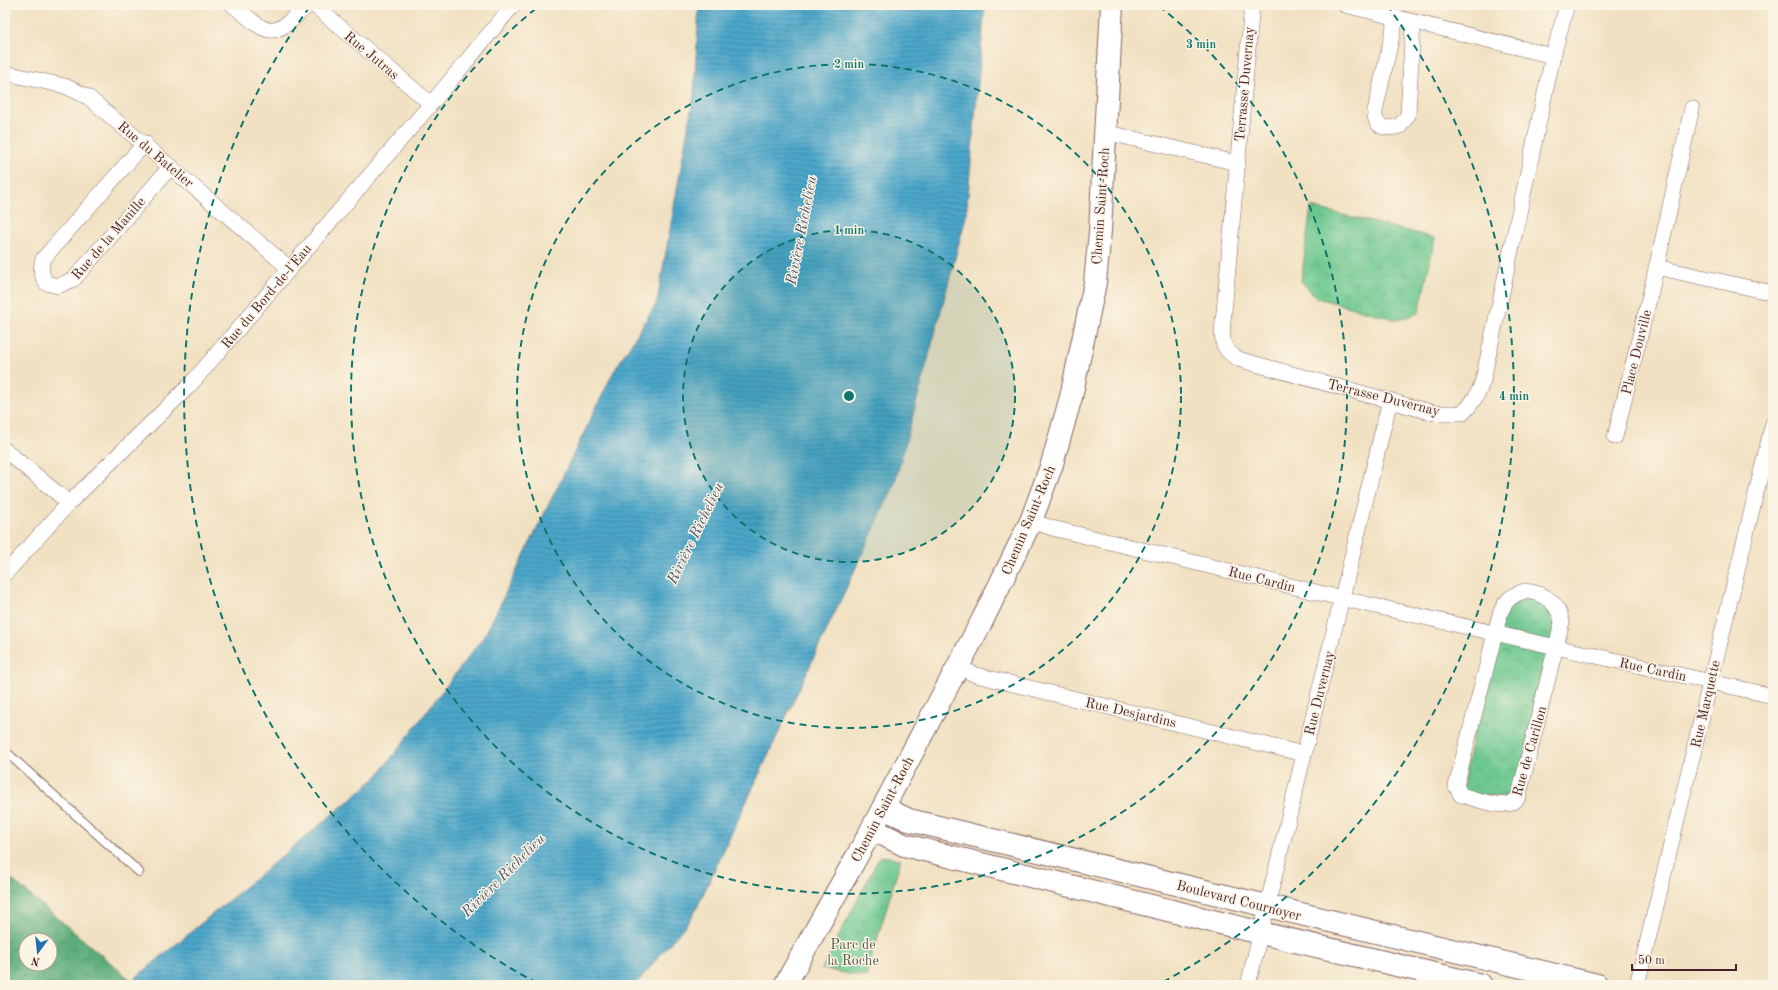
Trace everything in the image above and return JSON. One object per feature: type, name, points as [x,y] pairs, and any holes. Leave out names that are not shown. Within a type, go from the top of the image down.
[{"type":"street","points":[[233,5],[255,23],[268,31],[279,30],[308,5]]},
{"type":"street","name":"Rue Jutras","points":[[314,5],[431,104]]},
{"type":"street","name":"Rue du Bord-de-l'Eau","points":[[5,574],[69,503],[190,385],[431,104],[512,5]]},
{"type":"street","name":"Chemin Saint-Roch","points":[[792,983],[958,667],[1031,521],[1061,435],[1089,320],[1095,283],[1100,231],[1112,5]]},
{"type":"street","name":"Terrasse Duvernay","points":[[1252,5],[1222,322],[1225,349],[1231,355],[1241,360],[1434,413],[1463,413],[1471,405],[1479,393],[1553,56],[1567,5]]},
{"type":"street","points":[[1345,5],[1553,56]]},
{"type":"street","points":[[1396,18],[1375,112],[1375,119],[1378,124],[1391,129],[1400,126],[1408,115],[1413,22]]},
{"type":"street","name":"Rue du Batelier","points":[[5,73],[65,86],[88,97],[145,143],[289,268]]},
{"type":"street","name":"Place Douville","points":[[1615,437],[1692,108]]},
{"type":"street","name":"Terrasse Duvernay","points":[[1105,132],[1237,163]]},
{"type":"street","name":"Rue de la Manille","points":[[145,143],[43,259],[41,268],[42,275],[46,283],[58,286],[74,279],[171,166]]},
{"type":"street","points":[[1656,267],[1773,293]]},
{"type":"street","name":"Rue Duvernay","points":[[1248,985],[1390,400]]},
{"type":"street","name":"Rue Marquette","points":[[1637,985],[1711,682],[1767,479],[1773,423]]},
{"type":"street","points":[[5,450],[69,503]]},
{"type":"street","name":"Rue Cardin","points":[[1031,521],[1052,528],[1342,599],[1773,696]]},
{"type":"street","points":[[1495,634],[1504,603],[1517,594],[1525,591],[1536,592],[1549,599],[1561,616],[1562,622],[1557,648]]},
{"type":"street","name":"Rue de Carillon","points":[[1495,634],[1456,786],[1461,795],[1500,805],[1512,804],[1517,801],[1557,648]]},
{"type":"street","name":"Rue Desjardins","points":[[958,667],[976,675],[1304,754]]},
{"type":"street","name":"Boulevard Cournoyer","points":[[883,808],[909,820],[1597,985]]},
{"type":"street","name":"Boulevard Cournoyer","points":[[872,829],[904,845],[1261,933],[1481,985]]},
{"type":"lane","points":[[5,751],[139,872]]},
{"type":"green space","points":[[1311,207],[1435,238],[1419,313],[1398,320],[1317,298],[1301,281]]},
{"type":"green space","points":[[1525,591],[1560,615],[1514,797],[1461,795],[1498,608]]},
{"type":"green space","name":"Parc de la Roche","points":[[880,856],[901,859],[866,977],[822,969]]},
{"type":"green space","points":[[5,874],[137,985],[5,985]]},
{"type":"water","name":"Rivière Richelieu","points":[[699,5],[985,5],[966,217],[894,486],[693,916],[635,985],[127,985],[376,778],[485,635],[613,373],[657,302],[694,94]]}]
